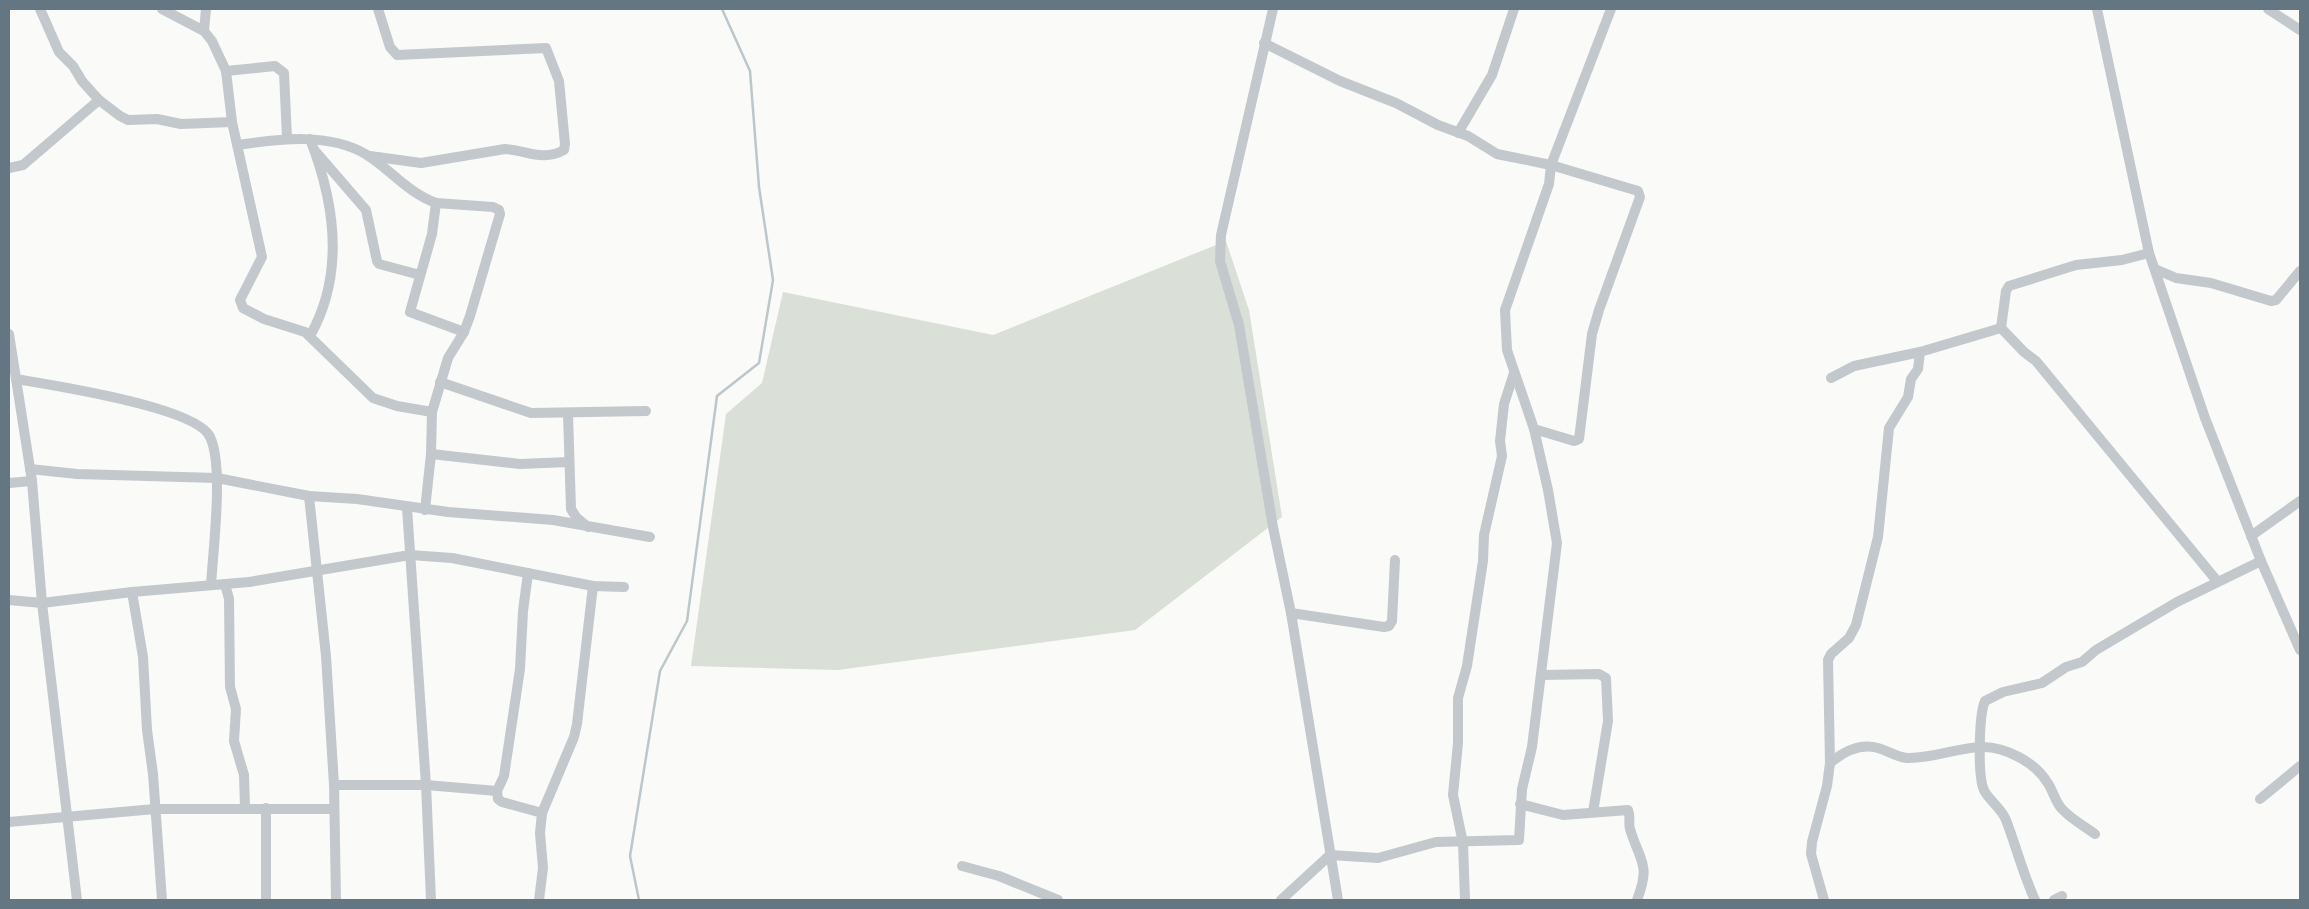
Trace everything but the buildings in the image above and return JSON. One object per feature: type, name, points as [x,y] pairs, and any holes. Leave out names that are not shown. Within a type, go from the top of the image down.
[{"type":"street","points":[[40,9],[54,46],[99,100],[128,120],[157,119],[181,124],[232,122]]},
{"type":"street","points":[[162,9],[204,31],[212,41],[226,71],[232,122],[262,257],[240,300],[243,308],[252,314],[294,327],[310,336],[373,398],[397,406],[432,412]]},
{"type":"street","points":[[204,31],[206,9]]},
{"type":"street","points":[[237,145],[287,138],[310,139],[346,146],[368,155],[426,163],[505,149],[533,156],[559,153],[564,150],[559,81],[546,48],[397,55],[390,48],[378,9]]},
{"type":"street","points":[[1273,9],[1219,252],[1239,325],[1272,527],[1291,613],[1338,900]]},
{"type":"street","points":[[1458,133],[1492,74],[1514,9]]},
{"type":"street","points":[[1281,900],[1330,855],[1378,858],[1436,842],[1463,843],[1519,840],[1520,804],[1532,747],[1557,544],[1548,490],[1534,429],[1507,350],[1505,310],[1549,184],[1551,165],[1611,9]]},
{"type":"street","points":[[2097,9],[2149,253],[2205,418],[2261,561],[2300,650]]},
{"type":"street","points":[[2268,9],[2300,30]]},
{"type":"street","points":[[1264,43],[1340,81],[1396,103],[1504,156],[1551,165],[1638,191],[1640,198],[1592,334],[1579,439],[1574,441],[1534,429]]},
{"type":"street","points":[[226,71],[275,66],[280,69],[284,74],[287,138]]},
{"type":"street","points":[[9,168],[23,165],[99,100]]},
{"type":"street","points":[[310,139],[331,208],[334,250],[324,308],[310,336]]},
{"type":"street","points":[[315,151],[366,210],[377,261],[420,275]]},
{"type":"street","points":[[368,155],[407,188],[436,203],[493,207],[499,210],[500,214],[485,270],[464,332],[448,358],[432,412],[431,454],[425,510]]},
{"type":"street","points":[[436,203],[432,234],[410,312],[464,332]]},
{"type":"street","points":[[2001,328],[2006,291],[2009,286],[2076,265],[2122,260],[2149,253]]},
{"type":"street","points":[[2155,270],[2176,278],[2211,283],[2271,301],[2276,300],[2300,271]]},
{"type":"street","points":[[1831,378],[1854,366],[1920,352],[2001,328]]},
{"type":"street","points":[[2001,328],[2024,352],[2036,361],[2218,581]]},
{"type":"street","points":[[10,342],[32,480],[42,603],[77,900]]},
{"type":"street","points":[[1824,900],[1811,854],[1812,842],[1827,786],[1830,763],[1828,660],[1831,654],[1849,638],[1856,625],[1878,537],[1889,428],[1908,397],[1911,379],[1918,369],[1920,352]]},
{"type":"street","points":[[1465,900],[1463,843],[1453,795],[1458,743],[1458,698],[1467,666],[1483,561],[1484,535],[1502,456],[1500,440],[1504,404],[1514,373]]},
{"type":"street","points":[[16,378],[109,396],[167,412],[206,430],[211,437],[217,478],[211,585]]},
{"type":"street","points":[[440,382],[522,411],[568,414],[646,411]]},
{"type":"street","points":[[568,414],[572,509],[576,517],[589,527]]},
{"type":"street","points":[[431,454],[520,464],[569,462]]},
{"type":"street","points":[[30,470],[77,474],[217,478],[309,496],[357,499],[425,510],[539,518],[650,538]]},
{"type":"street","points":[[9,483],[32,480]]},
{"type":"street","points":[[309,496],[326,656],[334,785],[336,900]]},
{"type":"street","points":[[2251,536],[2300,501]]},
{"type":"street","points":[[407,508],[426,785],[431,900]]},
{"type":"street","points":[[9,600],[42,603],[132,592],[225,584],[318,572],[410,555],[437,556],[593,586],[624,587]]},
{"type":"street","points":[[1291,613],[1384,627],[1389,626],[1392,621],[1395,560]]},
{"type":"street","points":[[2035,900],[2012,843],[2003,813],[1984,792],[1980,746],[1981,710],[1985,701],[2003,692],[2042,683],[2066,667],[2082,662],[2096,650],[2169,607],[2261,561]]},
{"type":"street","points":[[528,573],[523,611],[520,669],[504,776],[497,791],[498,799],[502,802],[542,814]]},
{"type":"street","points":[[225,584],[229,599],[230,687],[236,709],[234,741],[244,775],[245,808]]},
{"type":"street","points":[[539,900],[543,868],[540,832],[542,814],[574,737],[577,724],[593,586]]},
{"type":"street","points":[[132,592],[143,657],[147,730],[153,774],[162,900]]},
{"type":"street","points":[[1541,675],[1599,674],[1606,678],[1608,721],[1593,812]]},
{"type":"street","points":[[1830,763],[1842,753],[1865,747],[1872,747],[1908,758],[1940,755],[1980,746],[2001,749],[2024,761],[2046,780],[2064,811],[2095,834]]},
{"type":"street","points":[[2260,799],[2300,766]]},
{"type":"street","points":[[334,785],[426,785],[497,791]]},
{"type":"street","points":[[1520,804],[1563,815],[1580,815],[1625,808],[1630,812],[1628,823],[1643,857],[1645,871],[1644,882],[1638,900]]},
{"type":"street","points":[[266,808],[266,900]]},
{"type":"street","points":[[9,822],[155,809],[334,809]]},
{"type":"street","points":[[962,866],[999,876],[1058,900]]},
{"type":"shaded area","points":[[1226,241],[1249,310],[1282,517],[1135,630],[838,670],[691,666],[726,414],[762,383],[783,292],[993,335]]},
{"type":"waterway","points":[[639,900],[630,856],[660,671],[687,621],[717,396],[759,363],[773,280],[759,187],[750,71],[722,9]]}]
